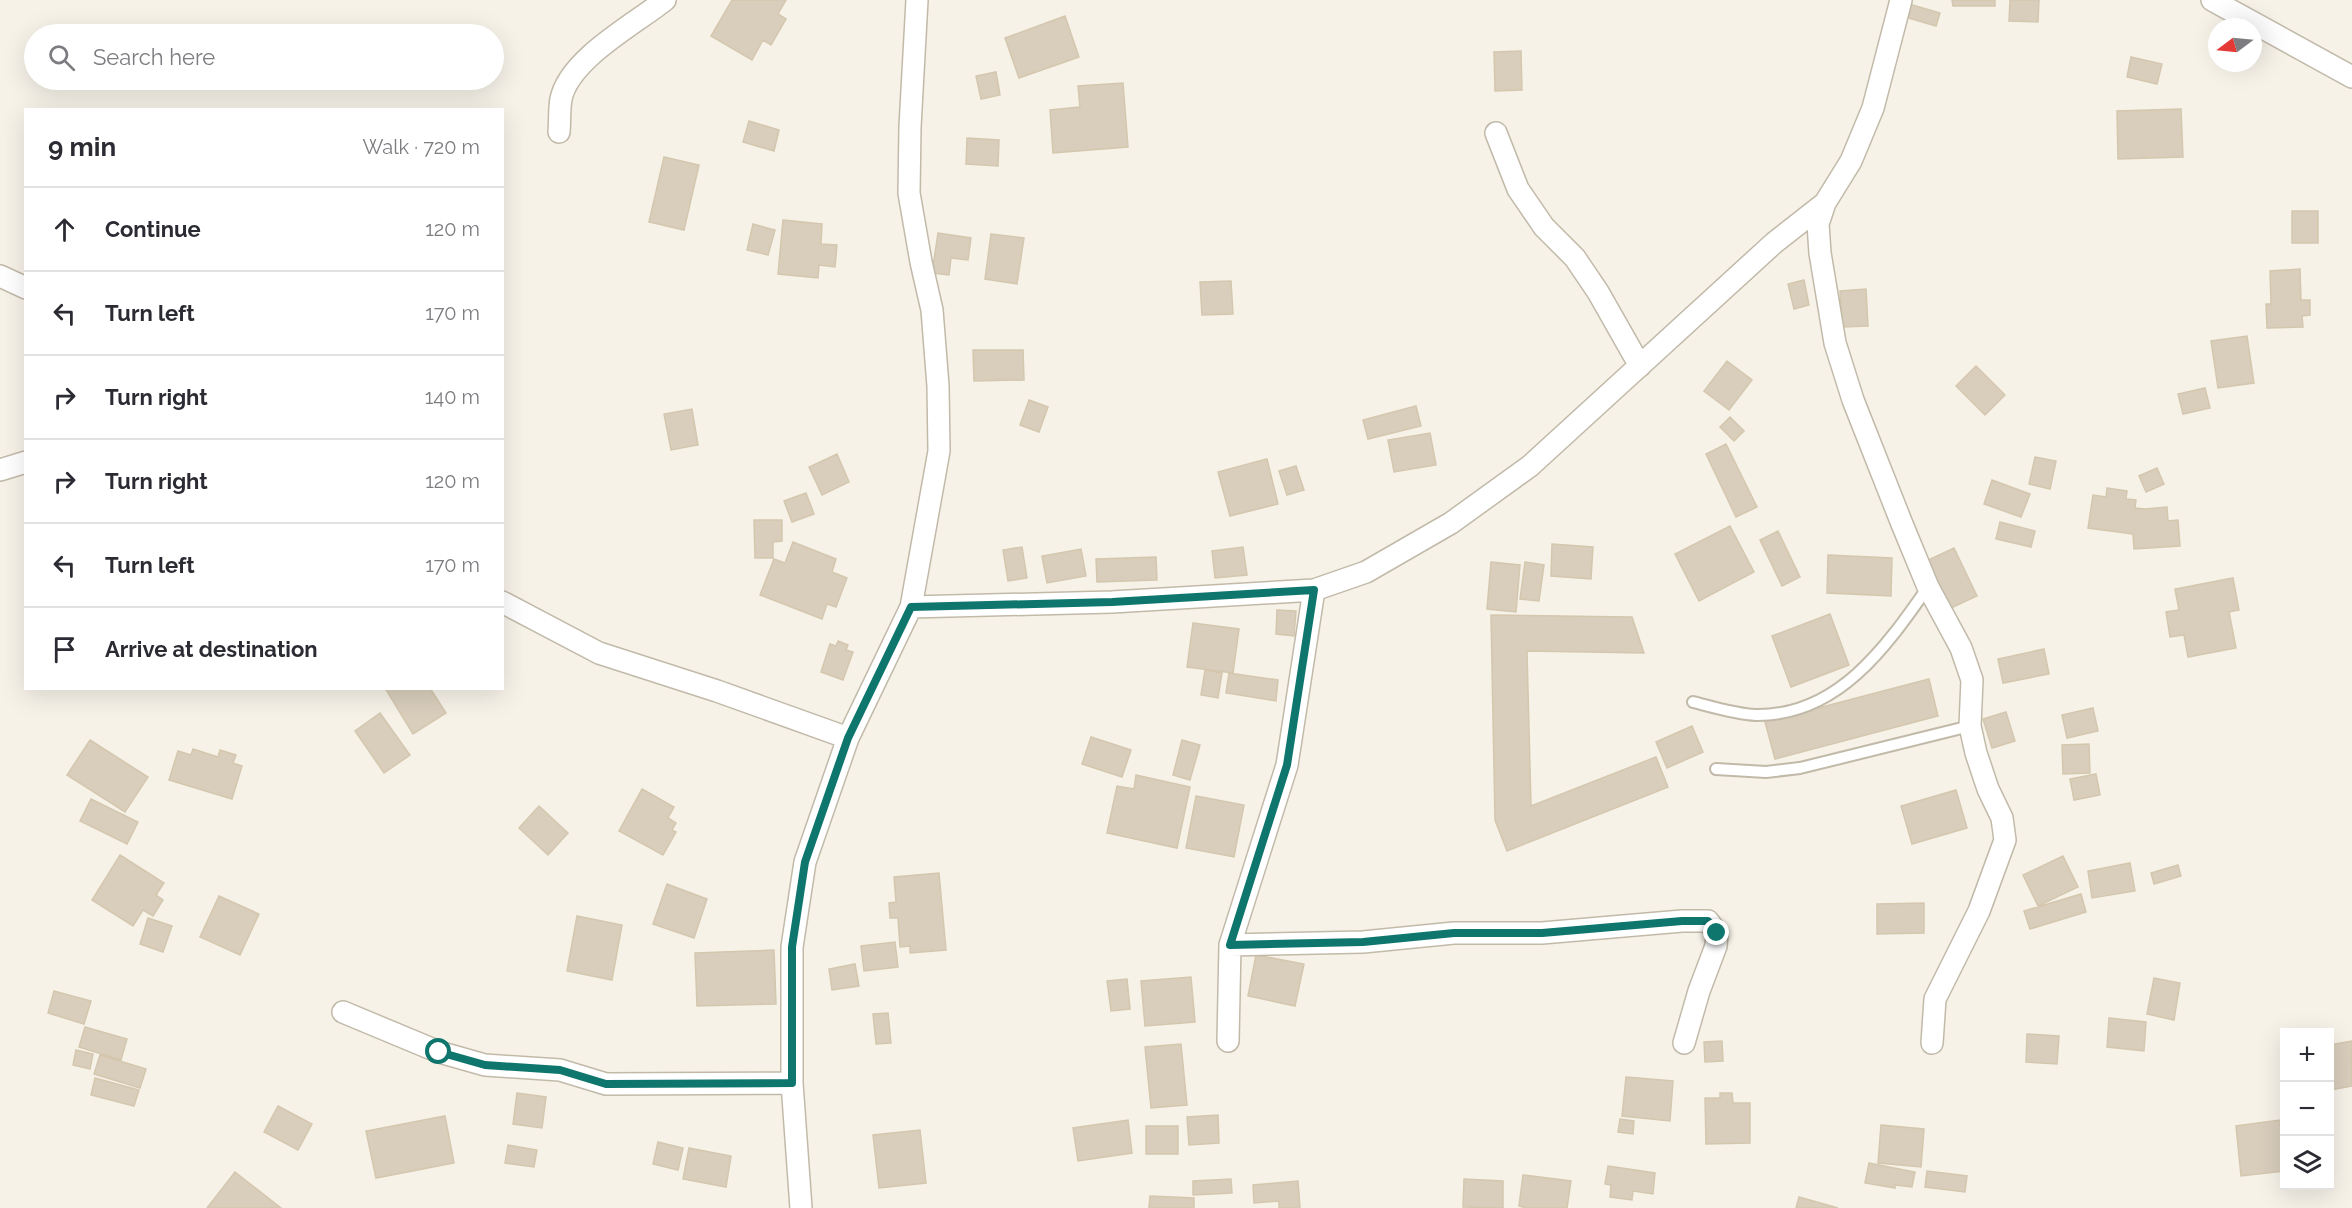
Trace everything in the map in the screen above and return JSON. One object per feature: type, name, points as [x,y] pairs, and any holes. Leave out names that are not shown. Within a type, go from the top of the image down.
[{"type":"street","points":[[559,132],[561,99],[569,79],[605,42],[665,0]]},
{"type":"street","points":[[801,1208],[792,1083],[792,947],[805,862],[848,738],[911,607],[939,452],[938,386],[932,310],[909,193],[917,0]]},
{"type":"street","points":[[1901,0],[1873,108],[1851,161],[1824,203],[1818,224],[1820,253],[1834,343],[1853,400],[1928,587],[1961,648],[1972,680],[1970,726],[1988,789],[2002,818],[2005,840],[1979,910],[1935,999],[1932,1043]]},
{"type":"street","points":[[2212,0],[2352,77]]},
{"type":"street","points":[[1496,133],[1518,189],[1544,227],[1575,258],[1598,292],[1640,366]]},
{"type":"street","points":[[911,607],[1112,602],[1314,590],[1366,572],[1451,523],[1530,466],[1774,243],[1824,203]]},
{"type":"street","points":[[0,276],[24,287]]},
{"type":"street","points":[[0,470],[24,463]]},
{"type":"street","points":[[1228,1041],[1230,945],[1287,765],[1314,590]]},
{"type":"street","points":[[504,603],[599,653],[848,738]]},
{"type":"street","points":[[1230,945],[1363,942],[1454,933],[1542,933],[1682,921],[1708,921],[1717,933],[1716,946],[1684,1043]]},
{"type":"street","points":[[343,1012],[439,1052],[485,1065],[560,1070],[606,1084],[792,1083]]},
{"type":"lane","points":[[1693,702],[1754,715],[1783,713],[1820,700],[1857,676],[1893,636],[1928,587]]},
{"type":"lane","points":[[1716,769],[1766,772],[1800,768],[1970,726]]},
{"type":"building","points":[[732,0],[786,0],[778,14],[786,19],[771,45],[763,40],[752,60],[711,36]]},
{"type":"building","points":[[1952,0],[1995,0],[1995,6],[1953,6]]},
{"type":"building","points":[[2010,0],[2039,0],[2038,22],[2009,21]]},
{"type":"building","points":[[1909,4],[1940,13],[1936,26],[1905,17]]},
{"type":"building","points":[[1065,16],[1079,57],[1019,78],[1005,38]]},
{"type":"building","points":[[1521,51],[1522,90],[1495,91],[1494,52]]},
{"type":"building","points":[[2131,57],[2162,64],[2157,84],[2127,77]]},
{"type":"building","points":[[996,72],[1000,95],[981,99],[976,76]]},
{"type":"building","points":[[1123,83],[1128,147],[1053,153],[1050,110],[1080,107],[1078,86]]},
{"type":"building","points":[[2181,109],[2183,157],[2118,159],[2117,111]]},
{"type":"building","points":[[749,121],[779,130],[774,151],[743,142]]},
{"type":"building","points":[[967,138],[999,140],[998,166],[966,164]]},
{"type":"building","points":[[664,157],[699,165],[684,230],[649,222]]},
{"type":"building","points":[[2292,211],[2318,211],[2318,243],[2292,243]]},
{"type":"building","points":[[783,220],[822,224],[821,244],[837,245],[835,267],[819,265],[818,278],[778,274]]},
{"type":"building","points":[[753,224],[775,230],[768,255],[747,250]]},
{"type":"building","points":[[938,233],[971,238],[968,260],[951,258],[949,275],[932,273]]},
{"type":"building","points":[[991,234],[1024,238],[1017,284],[985,279]]},
{"type":"building","points":[[2300,269],[2301,300],[2310,300],[2310,315],[2302,316],[2303,327],[2267,328],[2266,304],[2271,304],[2270,271]]},
{"type":"building","points":[[1804,280],[1809,305],[1794,309],[1788,284]]},
{"type":"building","points":[[1231,281],[1233,314],[1202,315],[1200,282]]},
{"type":"building","points":[[1866,289],[1868,326],[1842,327],[1840,291]]},
{"type":"building","points":[[2247,336],[2254,383],[2218,388],[2211,341]]},
{"type":"building","points":[[973,350],[1023,350],[1024,380],[974,381]]},
{"type":"building","points":[[1727,361],[1752,380],[1729,410],[1704,391]]},
{"type":"building","points":[[1976,366],[2005,395],[1985,415],[1956,386]]},
{"type":"building","points":[[2205,388],[2210,408],[2183,414],[2178,394]]},
{"type":"building","points":[[1029,400],[1048,407],[1039,432],[1020,425]]},
{"type":"building","points":[[1416,406],[1421,426],[1368,439],[1363,420]]},
{"type":"building","points":[[692,409],[698,445],[671,450],[664,414]]},
{"type":"building","points":[[1730,417],[1744,431],[1734,441],[1720,427]]},
{"type":"building","points":[[1430,433],[1436,465],[1394,472],[1388,440]]},
{"type":"building","points":[[1726,444],[1757,507],[1736,517],[1706,454]]},
{"type":"building","points":[[837,454],[849,482],[822,495],[809,467]]},
{"type":"building","points":[[2035,457],[2056,461],[2050,489],[2029,484]]},
{"type":"building","points":[[1267,459],[1278,504],[1230,516],[1218,472]]},
{"type":"building","points":[[1296,466],[1304,490],[1287,495],[1279,471]]},
{"type":"building","points":[[2157,468],[2164,484],[2146,492],[2139,476]]},
{"type":"building","points":[[1992,480],[2030,494],[2021,517],[1984,504]]},
{"type":"building","points":[[2107,488],[2127,491],[2126,499],[2136,500],[2135,508],[2167,507],[2168,521],[2178,520],[2180,546],[2134,549],[2133,534],[2088,528],[2093,495],[2106,497]]},
{"type":"building","points":[[806,493],[814,514],[792,522],[784,501]]},
{"type":"building","points":[[754,520],[782,520],[782,541],[773,542],[773,558],[755,558]]},
{"type":"building","points":[[2000,522],[2035,531],[2031,547],[1996,539]]},
{"type":"building","points":[[1730,526],[1754,572],[1699,601],[1675,554]]},
{"type":"building","points":[[1778,531],[1800,577],[1782,586],[1760,540]]},
{"type":"building","points":[[793,542],[836,559],[832,572],[847,578],[836,607],[827,604],[822,619],[760,595],[774,559],[785,563]]},
{"type":"building","points":[[1552,544],[1593,547],[1591,579],[1551,576]]},
{"type":"building","points":[[1022,547],[1027,578],[1008,581],[1003,550]]},
{"type":"building","points":[[1243,547],[1247,575],[1215,578],[1212,551]]},
{"type":"building","points":[[1954,548],[1977,596],[1949,609],[1926,561]]},
{"type":"building","points":[[1081,549],[1086,576],[1047,583],[1042,556]]},
{"type":"building","points":[[1828,555],[1892,558],[1891,596],[1827,593]]},
{"type":"building","points":[[1156,557],[1157,580],[1097,582],[1096,559]]},
{"type":"building","points":[[1491,562],[1520,565],[1516,612],[1487,609]]},
{"type":"building","points":[[1525,562],[1544,565],[1539,601],[1520,599]]},
{"type":"building","points":[[2233,578],[2239,610],[2229,612],[2236,648],[2188,657],[2184,635],[2170,637],[2166,612],[2179,610],[2175,589]]},
{"type":"building","points":[[1277,610],[1296,611],[1294,636],[1276,634]]},
{"type":"building","points":[[1830,614],[1849,665],[1791,687],[1772,636]]},
{"type":"building","points":[[1491,615],[1632,617],[1644,653],[1527,651],[1531,806],[1656,757],[1668,787],[1507,851],[1495,820]]},
{"type":"building","points":[[1193,623],[1239,629],[1233,673],[1187,667]]},
{"type":"building","points":[[838,641],[848,645],[846,650],[853,652],[843,680],[821,672],[830,644],[836,646]]},
{"type":"building","points":[[2044,649],[2049,674],[2003,683],[1998,659]]},
{"type":"building","points":[[1205,670],[1222,673],[1218,698],[1201,695]]},
{"type":"building","points":[[1229,673],[1278,680],[1276,701],[1226,693]]},
{"type":"building","points":[[1929,679],[1938,716],[1775,759],[1765,722]]},
{"type":"building","points":[[386,690],[431,690],[446,713],[413,734]]},
{"type":"building","points":[[2093,708],[2098,731],[2067,738],[2062,715]]},
{"type":"building","points":[[2006,712],[2015,741],[1992,748],[1983,719]]},
{"type":"building","points":[[380,713],[410,755],[384,773],[355,731]]},
{"type":"building","points":[[1692,726],[1703,752],[1667,768],[1656,742]]},
{"type":"building","points":[[1091,737],[1131,750],[1122,777],[1082,764]]},
{"type":"building","points":[[90,740],[148,777],[125,812],[67,775]]},
{"type":"building","points":[[1182,740],[1200,745],[1190,780],[1173,775]]},
{"type":"building","points":[[2089,744],[2090,773],[2063,774],[2062,745]]},
{"type":"building","points":[[193,749],[218,757],[220,750],[236,755],[233,763],[242,766],[232,799],[169,780],[178,751],[191,755]]},
{"type":"building","points":[[2096,774],[2100,795],[2074,800],[2070,779]]},
{"type":"building","points":[[1136,775],[1190,787],[1177,848],[1107,833],[1117,786],[1134,789]]},
{"type":"building","points":[[642,789],[674,807],[668,818],[676,823],[672,830],[676,832],[663,855],[619,831]]},
{"type":"building","points":[[1956,790],[1967,828],[1912,844],[1901,806]]},
{"type":"building","points":[[1196,796],[1244,805],[1234,857],[1186,848]]},
{"type":"building","points":[[91,799],[138,822],[127,844],[80,821]]},
{"type":"building","points":[[539,806],[568,833],[548,855],[519,828]]},
{"type":"building","points":[[120,855],[164,883],[156,895],[163,900],[153,916],[143,910],[133,926],[92,900]]},
{"type":"building","points":[[2063,856],[2078,887],[2038,906],[2023,875]]},
{"type":"building","points":[[2130,863],[2135,891],[2092,898],[2088,871]]},
{"type":"building","points":[[2178,865],[2181,876],[2154,884],[2151,873]]},
{"type":"building","points":[[939,873],[946,950],[910,953],[910,946],[900,947],[898,918],[890,918],[889,903],[896,902],[894,877]]},
{"type":"building","points":[[667,884],[707,899],[694,938],[653,924]]},
{"type":"building","points":[[2081,894],[2086,912],[2030,929],[2024,911]]},
{"type":"building","points":[[219,896],[259,914],[240,955],[200,937]]},
{"type":"building","points":[[1924,903],[1924,933],[1877,934],[1877,904]]},
{"type":"building","points":[[577,916],[622,925],[612,980],[567,971]]},
{"type":"building","points":[[148,918],[172,926],[163,952],[140,944]]},
{"type":"building","points":[[895,942],[898,967],[864,971],[861,946]]},
{"type":"building","points":[[774,950],[776,1004],[697,1006],[695,953]]},
{"type":"building","points":[[1256,955],[1304,964],[1295,1006],[1248,996]]},
{"type":"building","points":[[855,964],[859,986],[832,990],[829,969]]},
{"type":"building","points":[[1191,977],[1195,1022],[1145,1026],[1141,981]]},
{"type":"building","points":[[2154,978],[2180,983],[2174,1020],[2147,1014]]},
{"type":"building","points":[[1127,979],[1130,1009],[1111,1011],[1107,981]]},
{"type":"building","points":[[54,991],[91,1001],[84,1024],[48,1013]]},
{"type":"building","points":[[888,1013],[891,1043],[876,1044],[873,1014]]},
{"type":"building","points":[[2109,1018],[2146,1022],[2144,1051],[2107,1047]]},
{"type":"building","points":[[85,1027],[127,1039],[121,1060],[79,1047]]},
{"type":"building","points":[[2027,1034],[2059,1036],[2057,1064],[2026,1062]]},
{"type":"building","points":[[1722,1041],[1723,1061],[1705,1062],[1704,1042]]},
{"type":"building","points":[[2352,1041],[2352,1086],[2334,1089],[2334,1044]]},
{"type":"building","points":[[1181,1044],[1187,1105],[1151,1108],[1145,1047]]},
{"type":"building","points":[[76,1050],[93,1054],[90,1069],[73,1065]]},
{"type":"building","points":[[100,1055],[146,1069],[140,1088],[94,1074]]},
{"type":"building","points":[[1626,1077],[1673,1081],[1670,1121],[1622,1116]]},
{"type":"building","points":[[95,1078],[139,1090],[134,1106],[91,1095]]},
{"type":"building","points":[[517,1093],[546,1097],[542,1128],[513,1124]]},
{"type":"building","points":[[1720,1093],[1732,1093],[1733,1103],[1750,1103],[1750,1143],[1706,1144],[1705,1098],[1720,1098]]},
{"type":"building","points":[[278,1106],[312,1124],[298,1150],[264,1132]]},
{"type":"building","points":[[1218,1115],[1219,1143],[1189,1145],[1187,1117]]},
{"type":"building","points":[[445,1116],[454,1163],[376,1178],[366,1131]]},
{"type":"building","points":[[1620,1119],[1634,1121],[1633,1134],[1618,1132]]},
{"type":"building","points":[[1128,1120],[1132,1153],[1078,1161],[1073,1128]]},
{"type":"building","points":[[2280,1120],[2280,1171],[2241,1176],[2236,1126]]},
{"type":"building","points":[[1881,1125],[1924,1129],[1921,1167],[1878,1163]]},
{"type":"building","points":[[1146,1126],[1178,1126],[1178,1154],[1146,1154]]},
{"type":"building","points":[[920,1130],[926,1183],[879,1188],[873,1135]]},
{"type":"building","points":[[658,1142],[683,1148],[678,1170],[653,1164]]},
{"type":"building","points":[[508,1145],[537,1150],[534,1167],[505,1163]]},
{"type":"building","points":[[689,1148],[731,1156],[726,1187],[683,1179]]},
{"type":"building","points":[[1869,1163],[1915,1172],[1912,1187],[1895,1185],[1895,1188],[1865,1183]]},
{"type":"building","points":[[1608,1166],[1655,1173],[1653,1194],[1633,1191],[1632,1200],[1610,1197],[1611,1185],[1605,1184]]},
{"type":"building","points":[[1927,1171],[1967,1176],[1965,1192],[1925,1187]]},
{"type":"building","points":[[235,1172],[281,1208],[207,1208]]},
{"type":"building","points":[[1523,1175],[1571,1181],[1567,1208],[1519,1206]]},
{"type":"building","points":[[1231,1179],[1232,1193],[1193,1195],[1193,1181]]},
{"type":"building","points":[[1464,1179],[1503,1181],[1503,1208],[1463,1207]]},
{"type":"building","points":[[1298,1181],[1300,1208],[1279,1208],[1279,1201],[1254,1203],[1253,1185]]},
{"type":"building","points":[[1150,1196],[1194,1198],[1194,1208],[1149,1208]]},
{"type":"building","points":[[1799,1197],[1838,1208],[1796,1208]]},
{"type":"route","points":[[439,1052],[485,1065],[560,1070],[606,1084],[792,1083],[792,947],[805,862],[848,738],[911,607],[1112,602],[1314,590],[1287,765],[1230,945],[1363,942],[1454,933],[1542,933],[1682,921],[1708,921],[1717,933]]}]
